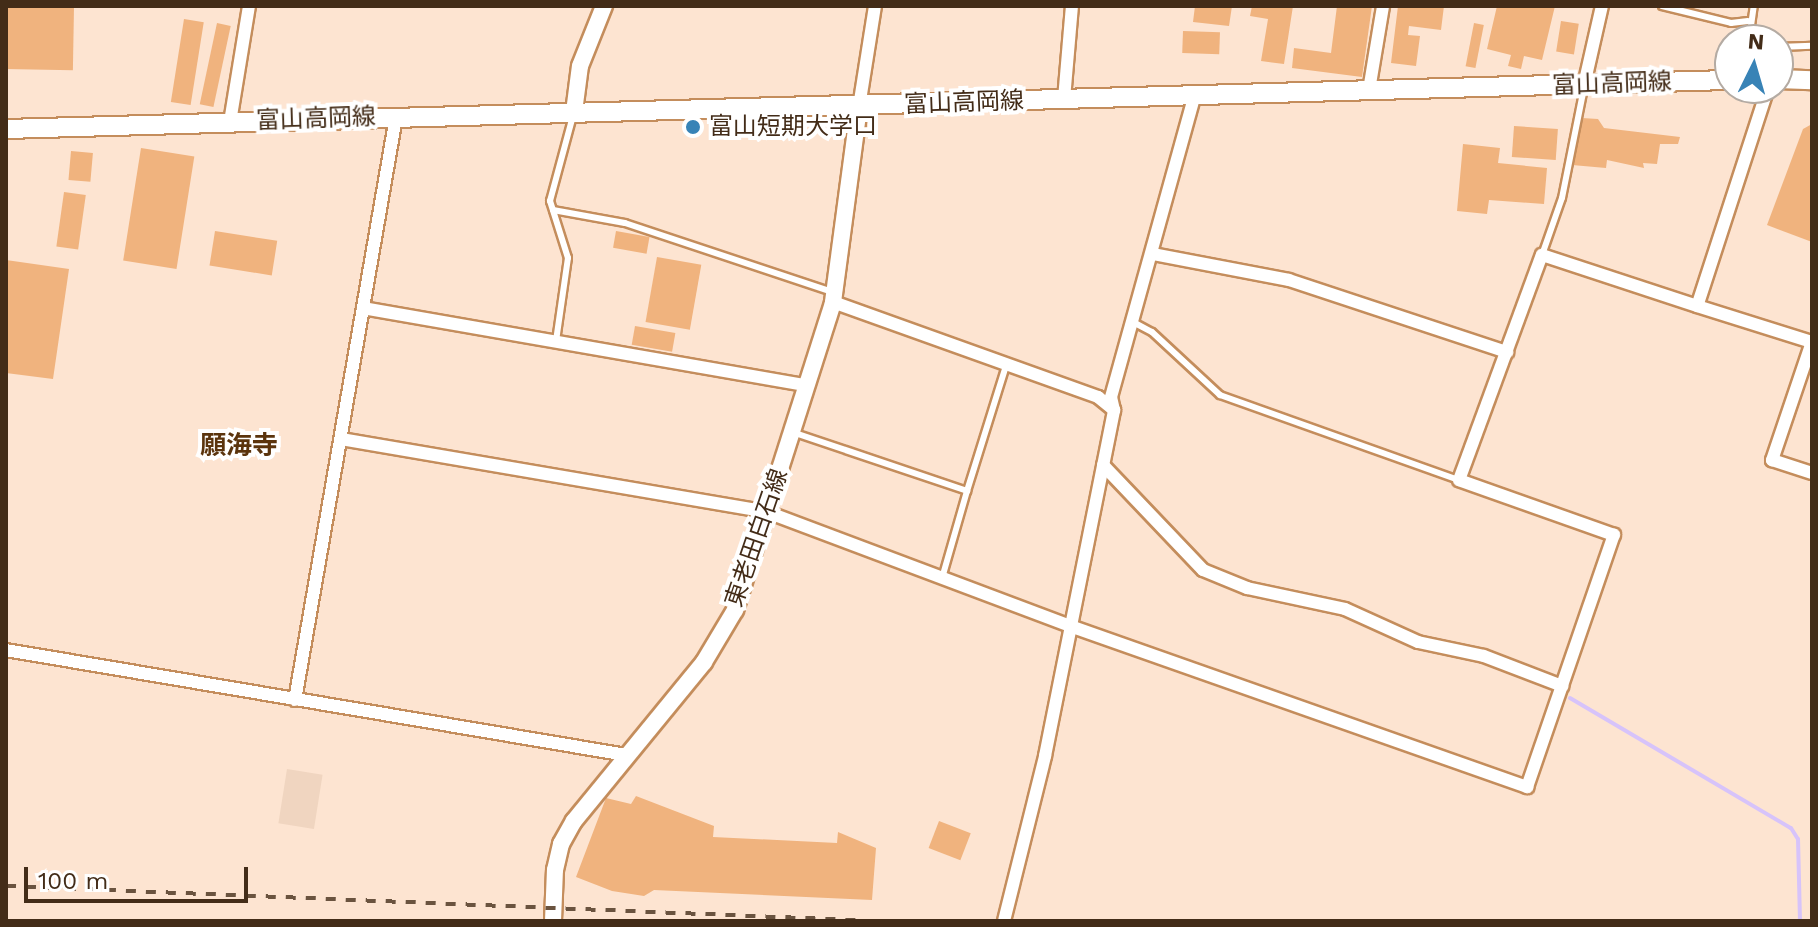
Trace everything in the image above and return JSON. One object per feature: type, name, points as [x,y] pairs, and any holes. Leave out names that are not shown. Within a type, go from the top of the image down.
[{"type":"main road","points":[[574,112],[580,66],[604,6]]},
{"type":"main road","name":"富山高岡線","points":[[6,129],[1714,81]]},
{"type":"main road","name":"東老田白石線","points":[[553,921],[561,844],[626,755],[704,662],[735,610],[834,297],[859,107]]},
{"type":"street","points":[[230,122],[249,6]]},
{"type":"street","points":[[859,107],[875,6]]},
{"type":"street","points":[[1064,99],[1072,6]]},
{"type":"street","points":[[1369,90],[1383,6]]},
{"type":"street","points":[[1584,85],[1602,6]]},
{"type":"street","points":[[1004,921],[1045,756],[1114,410],[1111,397],[1195,95]]},
{"type":"street","points":[[1697,306],[1763,104]]},
{"type":"street","points":[[295,700],[396,117]]},
{"type":"street","points":[[1153,254],[1289,280],[1507,352]]},
{"type":"street","points":[[341,439],[767,512],[1070,626],[1527,787],[1614,535],[1459,480],[1542,255],[1812,342],[1772,460],[1812,473]]},
{"type":"street","points":[[834,297],[1006,366],[1098,397],[1114,410]]},
{"type":"street","points":[[363,308],[806,385]]},
{"type":"street","points":[[1103,465],[1203,570],[1247,588],[1345,609],[1418,642],[1484,656],[1562,686]]},
{"type":"street","points":[[6,650],[626,755]]},
{"type":"lane","points":[[1662,6],[1731,23],[1748,21]]},
{"type":"lane","points":[[1748,24],[1754,6]]},
{"type":"lane","points":[[1542,255],[1562,198],[1584,85]]},
{"type":"lane","points":[[556,341],[568,258],[550,201],[574,112]]},
{"type":"lane","points":[[553,210],[625,223],[834,297]]},
{"type":"lane","points":[[1133,322],[1152,332],[1220,395],[1459,480]]},
{"type":"lane","points":[[942,578],[1006,366]]},
{"type":"lane","points":[[792,432],[967,491]]},
{"type":"shaded area","points":[[287,769],[323,775],[314,829],[278,823]]},
{"type":"building","points":[[6,6],[74,7],[73,70],[6,69]]},
{"type":"building","points":[[1195,6],[1232,6],[1229,26],[1193,22]]},
{"type":"building","points":[[1252,6],[1293,6],[1284,64],[1261,61],[1268,19],[1250,16]]},
{"type":"building","points":[[1337,6],[1372,6],[1362,77],[1292,68],[1294,48],[1331,53]]},
{"type":"building","points":[[1398,6],[1444,6],[1441,30],[1409,26],[1408,35],[1420,36],[1416,66],[1391,63]]},
{"type":"building","points":[[1497,6],[1555,6],[1542,60],[1524,56],[1521,69],[1508,66],[1511,55],[1487,49]]},
{"type":"building","points":[[184,19],[204,22],[191,105],[171,102]]},
{"type":"building","points":[[1561,21],[1579,24],[1574,54],[1556,52]]},
{"type":"building","points":[[217,23],[231,26],[213,107],[200,104]]},
{"type":"building","points":[[1474,23],[1484,25],[1475,68],[1466,66]]},
{"type":"building","points":[[1183,31],[1220,32],[1219,54],[1182,53]]},
{"type":"building","points":[[1582,118],[1598,119],[1604,128],[1680,137],[1678,144],[1660,144],[1657,164],[1643,163],[1644,168],[1607,160],[1606,168],[1572,165]]},
{"type":"building","points":[[1812,124],[1812,242],[1767,225],[1803,129]]},
{"type":"building","points":[[1514,126],[1558,129],[1556,160],[1512,157]]},
{"type":"building","points":[[1463,144],[1500,148],[1498,163],[1547,168],[1544,204],[1489,200],[1487,214],[1457,211]]},
{"type":"building","points":[[141,148],[194,156],[177,269],[123,261]]},
{"type":"building","points":[[71,151],[93,153],[90,182],[68,180]]},
{"type":"building","points":[[64,192],[86,195],[78,250],[56,246]]},
{"type":"building","points":[[215,231],[277,241],[272,275],[210,266]]},
{"type":"building","points":[[616,231],[649,237],[647,254],[613,248]]},
{"type":"building","points":[[657,257],[701,265],[690,330],[646,322]]},
{"type":"building","points":[[6,260],[69,269],[53,379],[6,373]]},
{"type":"building","points":[[635,326],[675,333],[672,352],[632,345]]},
{"type":"building","points":[[636,796],[714,826],[713,837],[837,843],[838,832],[876,848],[872,900],[654,890],[644,896],[612,891],[576,877],[606,798],[631,804]]},
{"type":"building","points":[[939,821],[971,833],[960,860],[929,848]]},
{"type":"waterway","points":[[1570,698],[1791,828],[1798,839],[1800,921]]},
{"type":"railway","points":[[6,886],[877,921]]},
{"type":"place","name":"富山短期大学口","points":[[693,127]]},
{"type":"district","name":"願海寺","points":[[239,446]]}]
